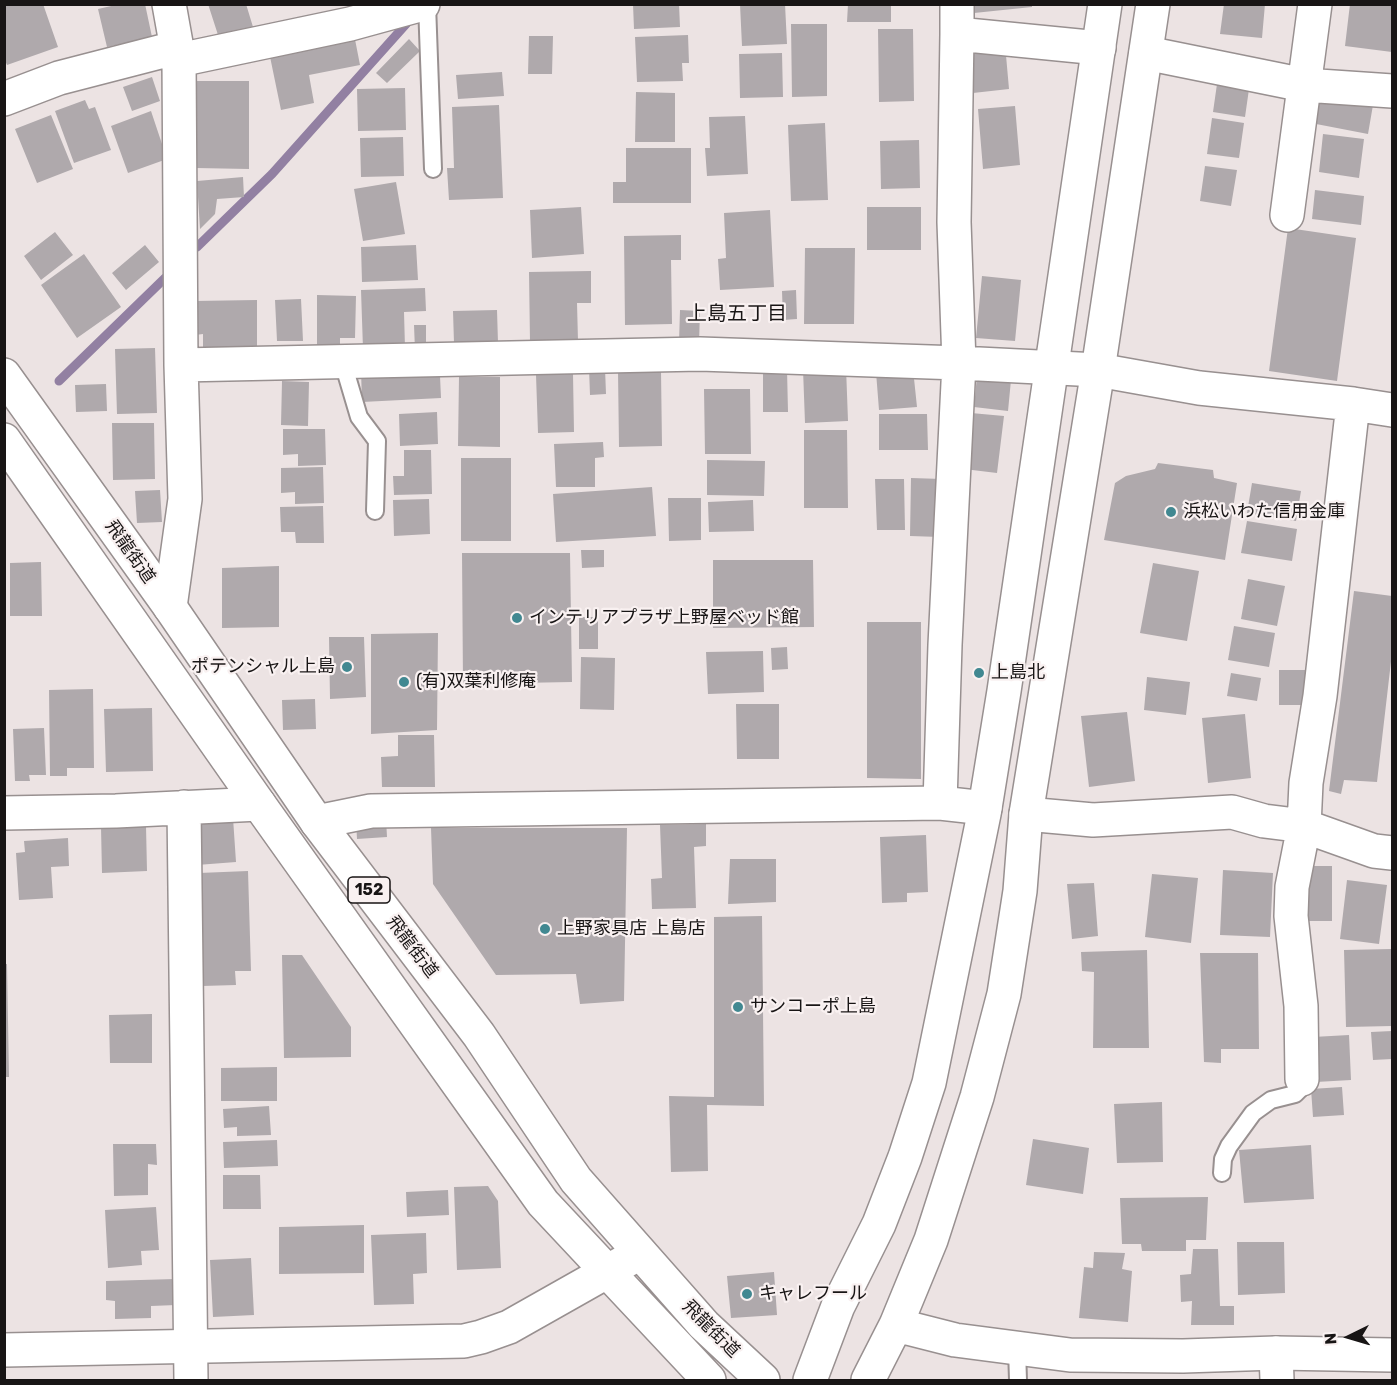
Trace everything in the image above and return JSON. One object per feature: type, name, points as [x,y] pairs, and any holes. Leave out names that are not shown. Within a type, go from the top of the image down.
[{"type":"main road","points":[[169,4],[177,54],[185,499],[170,607]]},
{"type":"main road","points":[[4,99],[59,78],[177,54],[350,24],[425,4]]},
{"type":"main road","points":[[810,1380],[837,1306],[879,1224],[905,1157],[929,1083],[985,808],[1105,4]]},
{"type":"main road","points":[[868,1380],[896,1325],[932,1240],[978,1096],[1001,1006],[1020,891],[1026,814],[1098,370],[1153,4]]},
{"type":"main road","points":[[1287,215],[1315,4]]},
{"type":"main road","points":[[940,803],[959,363],[954,222],[957,19],[1099,48]]},
{"type":"main road","points":[[1146,53],[1304,85],[1392,92]]},
{"type":"main road","points":[[181,365],[700,354],[1051,366],[1098,370],[1198,388],[1392,410]]},
{"type":"main road","name":"飛龍街道","points":[[4,375],[170,607],[317,822],[479,1035],[576,1180],[704,1325],[763,1380]]},
{"type":"main road","points":[[1302,1079],[1301,1006],[1291,916],[1292,887],[1304,826],[1306,783],[1324,663],[1353,404]]},
{"type":"main road","name":"飛龍街道","points":[[4,440],[543,1203],[709,1380]]},
{"type":"main road","points":[[317,822],[371,811],[797,803],[940,803],[985,808]]},
{"type":"main road","points":[[4,813],[259,804]]},
{"type":"main road","points":[[184,807],[191,1380]]},
{"type":"main road","points":[[1026,814],[1093,820],[1232,812],[1264,821],[1304,826],[1374,851],[1392,853]]},
{"type":"main road","points":[[4,1350],[464,1341],[509,1327],[640,1253]]},
{"type":"main road","points":[[896,1325],[954,1340],[1017,1365],[1070,1355],[1183,1356],[1276,1367],[1392,1355]]},
{"type":"lane","points":[[425,4],[433,169]]},
{"type":"lane","points":[[343,363],[359,417],[377,441],[375,511]]},
{"type":"lane","points":[[1222,1173],[1226,1153],[1238,1132],[1253,1113],[1270,1100],[1295,1094],[1301,1088],[1302,1079]]},
{"type":"building","points":[[4,4],[43,4],[58,47],[7,65],[4,58]]},
{"type":"building","points":[[120,4],[145,4],[152,37],[107,47],[98,9]]},
{"type":"building","points":[[208,4],[246,4],[253,27],[219,38]]},
{"type":"building","points":[[633,4],[679,4],[680,27],[634,29]]},
{"type":"building","points":[[740,4],[785,4],[787,44],[742,46]]},
{"type":"building","points":[[848,4],[891,4],[891,22],[847,22]]},
{"type":"building","points":[[973,4],[1032,4],[1032,7],[974,13]]},
{"type":"building","points":[[1224,4],[1265,4],[1262,38],[1220,34]]},
{"type":"building","points":[[1350,4],[1392,4],[1392,52],[1345,46]]},
{"type":"building","points":[[791,24],[827,24],[827,96],[792,97]]},
{"type":"building","points":[[353,29],[360,65],[309,75],[314,103],[281,110],[268,47]]},
{"type":"building","points":[[878,29],[913,29],[914,101],[879,102]]},
{"type":"building","points":[[688,35],[689,63],[682,63],[683,81],[637,82],[635,37]]},
{"type":"building","points":[[529,36],[553,36],[552,74],[528,74]]},
{"type":"building","points":[[409,39],[420,51],[387,83],[376,73]]},
{"type":"building","points":[[1005,44],[1009,89],[973,93],[968,49]]},
{"type":"building","points":[[782,53],[783,97],[740,98],[739,54]]},
{"type":"building","points":[[502,72],[504,96],[458,99],[456,75]]},
{"type":"building","points":[[152,77],[160,101],[132,111],[123,87]]},
{"type":"building","points":[[1218,77],[1250,82],[1245,117],[1213,112]]},
{"type":"building","points":[[196,81],[249,81],[249,169],[196,168]]},
{"type":"building","points":[[405,88],[406,130],[358,131],[357,89]]},
{"type":"building","points":[[636,92],[675,93],[675,142],[635,142]]},
{"type":"building","points":[[1316,94],[1373,105],[1368,134],[1311,123]]},
{"type":"building","points":[[85,100],[89,109],[95,107],[111,150],[74,163],[55,111]]},
{"type":"building","points":[[499,105],[503,198],[449,200],[447,168],[454,168],[452,107]]},
{"type":"building","points":[[1015,106],[1020,165],[983,169],[978,109]]},
{"type":"building","points":[[151,111],[167,159],[128,173],[111,126]]},
{"type":"building","points":[[51,115],[73,169],[37,183],[15,129]]},
{"type":"building","points":[[745,116],[748,174],[707,176],[705,148],[710,148],[709,117]]},
{"type":"building","points":[[1212,118],[1244,123],[1239,158],[1207,154]]},
{"type":"building","points":[[825,123],[828,200],[791,201],[788,125]]},
{"type":"building","points":[[1323,134],[1364,139],[1359,178],[1319,172]]},
{"type":"building","points":[[403,137],[404,176],[361,177],[360,138]]},
{"type":"building","points":[[919,140],[920,188],[881,189],[880,141]]},
{"type":"building","points":[[626,148],[691,148],[691,203],[613,203],[613,182],[626,182]]},
{"type":"building","points":[[1205,166],[1237,170],[1231,206],[1200,201]]},
{"type":"building","points":[[243,177],[244,197],[217,199],[215,214],[200,229],[197,181]]},
{"type":"building","points":[[396,182],[405,234],[363,241],[354,189]]},
{"type":"building","points":[[1315,190],[1364,196],[1361,225],[1312,219]]},
{"type":"building","points":[[581,207],[584,254],[532,258],[530,210]]},
{"type":"building","points":[[867,207],[921,207],[921,250],[867,250]]},
{"type":"building","points":[[770,210],[774,287],[720,290],[718,259],[726,258],[724,213]]},
{"type":"building","points":[[1288,228],[1356,238],[1337,381],[1269,371]]},
{"type":"building","points":[[55,232],[73,255],[41,280],[24,256]]},
{"type":"building","points":[[681,235],[681,260],[671,260],[672,324],[625,325],[624,236]]},
{"type":"building","points":[[145,245],[159,262],[126,290],[112,273]]},
{"type":"building","points":[[416,245],[418,280],[362,282],[361,247]]},
{"type":"building","points":[[805,248],[855,248],[854,324],[804,324]]},
{"type":"building","points":[[84,254],[121,307],[77,338],[41,285]]},
{"type":"building","points":[[591,271],[591,303],[577,303],[578,341],[530,342],[529,272]]},
{"type":"building","points":[[982,276],[1021,280],[1015,341],[976,338]]},
{"type":"building","points":[[425,288],[426,311],[404,312],[405,348],[363,349],[361,290]]},
{"type":"building","points":[[796,290],[797,319],[783,320],[782,291]]},
{"type":"building","points":[[317,295],[356,296],[355,338],[340,338],[340,348],[317,348]]},
{"type":"building","points":[[301,299],[303,341],[277,341],[275,300]]},
{"type":"building","points":[[257,300],[257,348],[203,349],[203,334],[195,335],[194,301]]},
{"type":"building","points":[[497,310],[498,343],[454,343],[453,311]]},
{"type":"building","points":[[680,310],[700,311],[699,344],[679,343]]},
{"type":"building","points":[[414,325],[426,325],[426,350],[415,350]]},
{"type":"building","points":[[155,348],[157,413],[117,414],[115,349]]},
{"type":"building","points":[[846,367],[848,421],[805,423],[803,369]]},
{"type":"building","points":[[394,368],[395,378],[440,376],[441,398],[362,402],[361,371]]},
{"type":"building","points":[[589,368],[605,368],[606,394],[590,395]]},
{"type":"building","points":[[763,369],[787,369],[788,412],[763,412]]},
{"type":"building","points":[[913,369],[917,407],[879,410],[876,372]]},
{"type":"building","points":[[618,371],[661,371],[662,446],[619,447]]},
{"type":"building","points":[[573,374],[574,432],[538,433],[536,375]]},
{"type":"building","points":[[977,376],[1011,380],[1008,411],[974,407]]},
{"type":"building","points":[[459,377],[500,377],[500,447],[458,446]]},
{"type":"building","points":[[282,381],[309,382],[308,426],[281,425]]},
{"type":"building","points":[[106,384],[107,411],[76,412],[75,385]]},
{"type":"building","points":[[704,389],[750,389],[751,454],[705,454]]},
{"type":"building","points":[[437,412],[438,444],[400,446],[399,414]]},
{"type":"building","points":[[971,413],[1004,416],[997,473],[964,469]]},
{"type":"building","points":[[879,414],[927,414],[928,450],[879,450]]},
{"type":"building","points":[[112,423],[154,423],[155,479],[113,480]]},
{"type":"building","points":[[283,429],[325,429],[326,465],[298,466],[298,454],[283,455]]},
{"type":"building","points":[[804,430],[847,430],[848,508],[804,508]]},
{"type":"building","points":[[603,442],[604,457],[595,458],[595,487],[556,487],[554,444]]},
{"type":"building","points":[[404,450],[431,450],[432,494],[394,495],[393,476],[404,476]]},
{"type":"building","points":[[461,458],[511,458],[511,541],[461,541]]},
{"type":"building","points":[[707,460],[765,461],[764,496],[707,495]]},
{"type":"building","name":"浜松いわた信用金庫","points":[[1158,463],[1213,470],[1214,478],[1237,483],[1225,560],[1104,540],[1115,483],[1126,476],[1155,469]]},
{"type":"building","points":[[323,467],[324,503],[295,504],[295,492],[281,493],[281,468]]},
{"type":"building","points":[[911,478],[942,479],[940,537],[910,536]]},
{"type":"building","points":[[875,479],[904,479],[905,530],[877,530]]},
{"type":"building","points":[[1252,483],[1301,491],[1296,521],[1247,513]]},
{"type":"building","points":[[652,487],[656,536],[556,542],[553,494]]},
{"type":"building","points":[[160,490],[162,522],[137,523],[135,491]]},
{"type":"building","points":[[668,498],[701,498],[701,540],[669,541]]},
{"type":"building","points":[[429,499],[430,534],[394,536],[393,500]]},
{"type":"building","points":[[753,500],[754,531],[709,532],[708,502]]},
{"type":"building","points":[[323,506],[324,543],[296,543],[295,532],[281,532],[280,507]]},
{"type":"building","points":[[1247,521],[1297,529],[1292,561],[1241,553]]},
{"type":"building","points":[[581,550],[604,550],[604,567],[582,568]]},
{"type":"building","name":"インテリアプラザ上野屋ベッド館","points":[[462,553],[570,553],[572,682],[463,684]]},
{"type":"building","points":[[713,560],[813,560],[814,627],[713,628]]},
{"type":"building","points":[[41,562],[42,616],[10,616],[10,563]]},
{"type":"building","points":[[1153,563],[1199,571],[1187,641],[1140,633]]},
{"type":"building","points":[[279,566],[279,627],[222,628],[222,568]]},
{"type":"building","points":[[1248,579],[1285,586],[1277,626],[1241,619]]},
{"type":"building","points":[[1354,591],[1392,596],[1392,653],[1377,782],[1344,780],[1341,794],[1329,791]]},
{"type":"building","points":[[579,617],[598,617],[598,649],[579,649]]},
{"type":"building","points":[[867,622],[921,622],[921,779],[867,778]]},
{"type":"building","points":[[1234,626],[1275,633],[1269,667],[1228,660]]},
{"type":"building","name":"(有)双葉利修庵","points":[[438,633],[437,730],[371,734],[371,634]]},
{"type":"building","name":"ポテンシャル上島","points":[[329,637],[364,637],[366,697],[330,699]]},
{"type":"building","points":[[787,647],[788,669],[772,670],[771,648]]},
{"type":"building","points":[[763,651],[764,692],[708,694],[706,652]]},
{"type":"building","points":[[581,657],[615,658],[614,710],[580,709]]},
{"type":"building","points":[[1279,670],[1307,670],[1307,705],[1279,705]]},
{"type":"building","points":[[1231,673],[1261,678],[1257,701],[1227,696]]},
{"type":"building","points":[[1147,677],[1190,682],[1186,715],[1144,710]]},
{"type":"building","points":[[93,689],[94,768],[67,768],[67,776],[50,776],[49,690]]},
{"type":"building","points":[[315,699],[316,729],[283,730],[282,700]]},
{"type":"building","points":[[736,704],[779,704],[779,759],[737,759]]},
{"type":"building","points":[[152,708],[153,771],[106,772],[104,709]]},
{"type":"building","points":[[1127,712],[1135,781],[1089,787],[1081,716]]},
{"type":"building","points":[[1245,714],[1251,778],[1208,783],[1202,718]]},
{"type":"building","points":[[44,728],[46,775],[29,775],[30,781],[15,781],[13,729]]},
{"type":"building","points":[[398,735],[434,735],[435,787],[382,787],[381,757],[398,756]]},
{"type":"building","points":[[233,818],[236,862],[197,865],[194,821]]},
{"type":"building","points":[[386,818],[387,837],[357,839],[356,820]]},
{"type":"building","points":[[706,824],[706,846],[694,847],[696,908],[652,909],[651,879],[662,878],[660,825]]},
{"type":"building","points":[[146,826],[147,871],[102,873],[101,827]]},
{"type":"building","name":"上野家具店 上島店","points":[[431,828],[627,828],[624,1001],[580,1004],[576,974],[496,975],[433,884]]},
{"type":"building","points":[[926,835],[928,892],[907,893],[907,902],[882,903],[880,837]]},
{"type":"building","points":[[68,838],[69,866],[51,867],[53,898],[19,900],[16,853],[25,852],[24,841]]},
{"type":"building","points":[[730,859],[776,859],[776,902],[728,904]]},
{"type":"building","points":[[1307,866],[1332,866],[1332,921],[1307,921]]},
{"type":"building","points":[[1223,870],[1273,873],[1270,937],[1220,935]]},
{"type":"building","points":[[248,871],[251,971],[235,971],[236,985],[202,986],[199,873]]},
{"type":"building","points":[[1152,874],[1198,878],[1191,943],[1145,937]]},
{"type":"building","points":[[1347,880],[1387,885],[1379,944],[1340,939]]},
{"type":"building","points":[[1094,883],[1098,936],[1072,939],[1067,884]]},
{"type":"building","name":"サンコーポ上島","points":[[762,916],[764,1106],[707,1105],[708,1171],[671,1172],[669,1096],[714,1097],[714,917]]},
{"type":"building","points":[[1392,949],[1392,1026],[1346,1027],[1344,950]]},
{"type":"building","points":[[1147,950],[1149,1048],[1093,1048],[1094,972],[1082,971],[1081,952]]},
{"type":"building","points":[[1200,953],[1258,953],[1259,1049],[1221,1049],[1221,1063],[1204,1062]]},
{"type":"building","points":[[282,955],[302,955],[351,1027],[351,1057],[284,1058]]},
{"type":"building","points":[[4,964],[7,964],[9,1077],[4,1077]]},
{"type":"building","points":[[152,1014],[152,1063],[110,1063],[109,1015]]},
{"type":"building","points":[[1392,1031],[1392,1059],[1373,1060],[1371,1032]]},
{"type":"building","points":[[1349,1035],[1351,1080],[1316,1082],[1313,1037]]},
{"type":"building","points":[[277,1067],[277,1101],[221,1101],[221,1068]]},
{"type":"building","points":[[1342,1087],[1344,1115],[1313,1117],[1311,1089]]},
{"type":"building","points":[[1162,1102],[1163,1162],[1117,1163],[1114,1104]]},
{"type":"building","points":[[269,1106],[271,1135],[237,1136],[237,1127],[224,1128],[223,1109]]},
{"type":"building","points":[[1033,1139],[1089,1148],[1083,1194],[1026,1185]]},
{"type":"building","points":[[277,1140],[278,1166],[224,1168],[223,1142]]},
{"type":"building","points":[[113,1144],[156,1144],[157,1165],[148,1164],[148,1195],[114,1196]]},
{"type":"building","points":[[1311,1145],[1314,1199],[1244,1203],[1239,1150]]},
{"type":"building","points":[[223,1175],[260,1175],[261,1209],[223,1209]]},
{"type":"building","points":[[488,1186],[498,1201],[501,1268],[457,1270],[454,1187]]},
{"type":"building","points":[[448,1190],[449,1215],[407,1217],[406,1192]]},
{"type":"building","points":[[1208,1197],[1206,1240],[1186,1240],[1186,1251],[1142,1251],[1141,1244],[1122,1244],[1120,1198]]},
{"type":"building","points":[[156,1207],[159,1250],[141,1251],[142,1265],[108,1268],[105,1210]]},
{"type":"building","points":[[364,1225],[364,1273],[279,1274],[279,1227]]},
{"type":"building","points":[[426,1233],[427,1273],[413,1274],[414,1304],[374,1305],[371,1235]]},
{"type":"building","points":[[1237,1242],[1284,1242],[1285,1293],[1238,1295]]},
{"type":"building","points":[[1193,1249],[1218,1249],[1220,1306],[1234,1306],[1234,1325],[1191,1325],[1192,1301],[1181,1302],[1180,1275],[1191,1274]]},
{"type":"building","points":[[1094,1252],[1125,1253],[1122,1269],[1132,1271],[1128,1322],[1079,1318],[1084,1267],[1093,1268]]},
{"type":"building","points":[[251,1258],[254,1315],[213,1317],[210,1260]]},
{"type":"building","points":[[774,1272],[777,1315],[731,1318],[727,1276]]},
{"type":"building","points":[[175,1279],[176,1305],[151,1306],[151,1318],[115,1319],[115,1301],[106,1300],[106,1281]]},
{"type":"waterway","points":[[197,247],[272,174],[407,23]]},
{"type":"waterway","points":[[59,381],[165,278]]},
{"type":"place","name":"浜松いわた信用金庫","points":[[1171,512]]},
{"type":"place","name":"インテリアプラザ上野屋ベッド館","points":[[517,618]]},
{"type":"place","name":"ポテンシャル上島","points":[[347,667]]},
{"type":"place","name":"上島北","points":[[979,673]]},
{"type":"place","name":"(有)双葉利修庵","points":[[404,682]]},
{"type":"place","name":"上野家具店 上島店","points":[[545,929]]},
{"type":"place","name":"サンコーポ上島","points":[[738,1007]]},
{"type":"place","name":"キャレフール","points":[[747,1294]]},
{"type":"district","name":"上島五丁目","points":[[737,314]]}]
